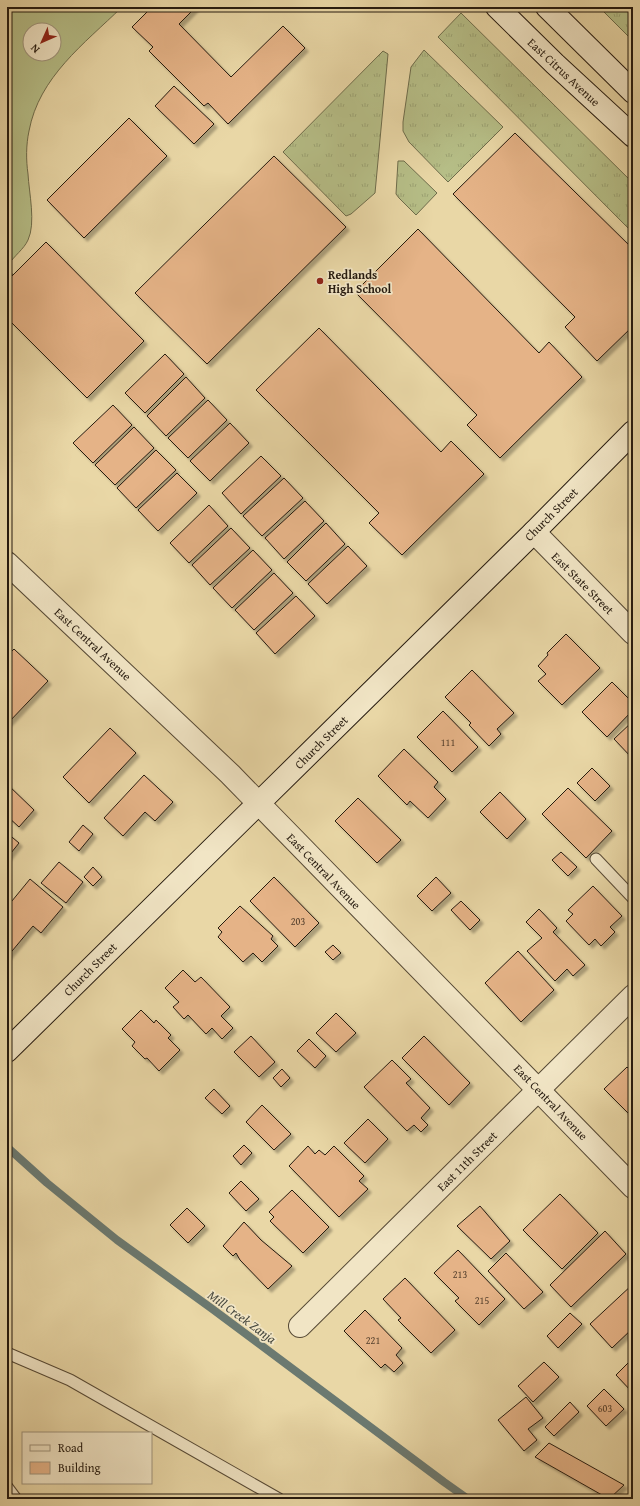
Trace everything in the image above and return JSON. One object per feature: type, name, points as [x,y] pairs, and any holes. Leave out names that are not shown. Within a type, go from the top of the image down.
[{"type":"street","name":"East Citrus Avenue","points":[[497,7],[555,64],[633,136]]},
{"type":"street","points":[[547,7],[633,92]]},
{"type":"street","name":"Church Street","points":[[7,1051],[534,532],[633,432]]},
{"type":"street","name":"East State Street","points":[[534,532],[633,633]]},
{"type":"street","name":"East Central Avenue","points":[[7,563],[145,692],[259,803],[633,1187]]},
{"type":"street","name":"East 11th Street","points":[[300,1326],[633,996]]},
{"type":"lane","points":[[596,859],[633,898]]},
{"type":"lane","points":[[7,1353],[70,1380],[279,1499]]},
{"type":"lane","points":[[7,1487],[16,1499]]},
{"type":"green space","points":[[7,7],[122,7],[65,63],[42,94],[34,112],[27,142],[27,169],[32,225],[28,240],[9,264],[8,268],[13,275],[7,281]]},
{"type":"green space","points":[[599,7],[633,7],[633,41]]},
{"type":"green space","points":[[461,13],[633,183],[633,233],[438,37]]},
{"type":"green space","points":[[424,50],[503,127],[448,182],[409,142],[403,131],[411,67]]},
{"type":"green space","points":[[383,51],[388,54],[375,193],[351,214],[346,216],[283,152]]},
{"type":"green space","points":[[398,161],[404,161],[437,193],[416,215],[396,194]]},
{"type":"building","points":[[152,7],[196,7],[179,24],[231,77],[283,26],[305,48],[228,124],[208,103],[204,106],[149,51],[153,47],[132,27]]},
{"type":"building","points":[[174,86],[214,124],[194,144],[155,106]]},
{"type":"building","points":[[129,118],[167,156],[84,238],[47,200]]},
{"type":"building","points":[[515,133],[633,249],[633,326],[597,361],[565,327],[575,317],[453,194]]},
{"type":"building","points":[[274,156],[346,227],[207,364],[135,293]]},
{"type":"building","points":[[418,229],[539,353],[549,342],[582,377],[500,458],[467,425],[477,415],[355,292]]},
{"type":"building","points":[[46,242],[144,341],[87,398],[7,318],[7,281]]},
{"type":"building","points":[[319,328],[441,452],[451,441],[484,474],[402,555],[369,523],[379,513],[256,390]]},
{"type":"building","points":[[165,354],[184,374],[145,413],[125,393]]},
{"type":"building","points":[[186,377],[205,398],[166,436],[147,416]]},
{"type":"building","points":[[208,400],[227,420],[188,458],[168,438]]},
{"type":"building","points":[[113,405],[132,425],[93,463],[73,443]]},
{"type":"building","points":[[230,423],[249,443],[210,481],[190,461]]},
{"type":"building","points":[[134,427],[154,448],[115,485],[95,465]]},
{"type":"building","points":[[156,450],[176,470],[136,508],[117,488]]},
{"type":"building","points":[[261,456],[281,476],[241,514],[222,493]]},
{"type":"building","points":[[177,473],[197,493],[158,531],[138,510]]},
{"type":"building","points":[[284,478],[303,498],[262,536],[243,516]]},
{"type":"building","points":[[305,501],[324,521],[284,559],[265,538]]},
{"type":"building","points":[[209,505],[228,526],[189,563],[170,543]]},
{"type":"building","points":[[326,523],[345,544],[306,581],[287,562]]},
{"type":"building","points":[[231,528],[250,548],[210,585],[192,565]]},
{"type":"building","points":[[348,546],[367,566],[327,604],[308,584]]},
{"type":"building","points":[[253,550],[272,570],[232,608],[213,588]]},
{"type":"building","points":[[274,573],[293,593],[254,630],[235,610]]},
{"type":"building","points":[[296,596],[315,616],[275,654],[256,633]]},
{"type":"building","points":[[566,634],[600,668],[562,705],[538,681],[546,674],[538,666],[548,655],[547,653]]},
{"type":"building","points":[[14,649],[48,681],[8,723],[7,656]]},
{"type":"building","points":[[472,670],[514,713],[497,729],[501,734],[489,746],[469,725],[471,723],[445,697]]},
{"type":"building","points":[[612,682],[633,703],[633,710],[607,737],[582,712]]},
{"type":"building","points":[[443,711],[478,747],[452,772],[417,737]]},
{"type":"building","points":[[633,721],[633,759],[614,739]]},
{"type":"building","points":[[110,728],[136,753],[89,803],[63,777]]},
{"type":"building","points":[[404,749],[438,782],[434,787],[446,799],[428,818],[410,801],[407,805],[378,776]]},
{"type":"building","points":[[592,768],[610,786],[595,801],[577,783]]},
{"type":"building","points":[[144,775],[173,802],[155,821],[145,812],[123,836],[104,818]]},
{"type":"building","points":[[7,784],[34,810],[19,827],[7,816]]},
{"type":"building","points":[[568,788],[612,831],[586,858],[542,814]]},
{"type":"building","points":[[500,792],[526,819],[507,839],[480,812]]},
{"type":"building","points":[[358,798],[401,840],[377,863],[335,821]]},
{"type":"building","points":[[83,825],[93,834],[79,851],[69,842]]},
{"type":"building","points":[[7,833],[19,843],[7,858]]},
{"type":"building","points":[[561,852],[577,867],[568,876],[552,860]]},
{"type":"building","points":[[59,862],[83,882],[66,903],[41,883]]},
{"type":"building","points":[[93,867],[102,877],[93,886],[84,877]]},
{"type":"building","points":[[274,877],[319,923],[295,947],[250,901]]},
{"type":"building","points":[[436,877],[451,893],[432,911],[417,896]]},
{"type":"building","points":[[30,879],[63,907],[41,933],[33,926],[7,957],[7,907]]},
{"type":"building","points":[[593,886],[622,916],[610,927],[615,932],[601,946],[595,939],[589,945],[566,921],[573,914],[568,910]]},
{"type":"building","points":[[461,901],[480,920],[470,930],[451,910]]},
{"type":"building","points":[[240,906],[273,936],[271,939],[278,946],[262,962],[253,953],[243,962],[218,937],[222,932],[218,928]]},
{"type":"building","points":[[539,909],[557,928],[553,932],[585,965],[573,976],[567,969],[555,981],[527,951],[542,938],[526,922]]},
{"type":"building","points":[[333,945],[341,953],[333,960],[325,952]]},
{"type":"building","points":[[518,951],[554,990],[521,1022],[485,983]]},
{"type":"building","points":[[183,970],[195,982],[201,977],[230,1007],[221,1016],[233,1028],[222,1039],[212,1028],[206,1034],[188,1015],[184,1019],[173,1007],[179,1002],[165,988]]},
{"type":"building","points":[[141,1010],[154,1023],[156,1020],[171,1035],[168,1038],[180,1050],[159,1071],[147,1058],[145,1059],[132,1046],[135,1042],[122,1029]]},
{"type":"building","points":[[336,1013],[356,1033],[336,1052],[316,1033]]},
{"type":"building","points":[[251,1036],[275,1062],[259,1077],[234,1052]]},
{"type":"building","points":[[424,1036],[470,1083],[449,1105],[402,1058]]},
{"type":"building","points":[[309,1039],[326,1056],[315,1068],[297,1051]]},
{"type":"building","points":[[392,1060],[411,1079],[406,1083],[430,1108],[421,1118],[428,1125],[421,1132],[414,1125],[407,1131],[364,1087]]},
{"type":"building","points":[[627,1067],[633,1073],[633,1108],[628,1113],[604,1089]]},
{"type":"building","points":[[282,1069],[290,1078],[281,1087],[273,1078]]},
{"type":"building","points":[[214,1089],[230,1106],[222,1114],[205,1098]]},
{"type":"building","points":[[262,1105],[291,1134],[274,1150],[246,1122]]},
{"type":"building","points":[[368,1119],[388,1139],[365,1163],[344,1143]]},
{"type":"building","points":[[244,1145],[252,1153],[241,1165],[233,1156]]},
{"type":"building","points":[[308,1146],[315,1154],[319,1150],[325,1155],[334,1146],[364,1176],[359,1181],[368,1189],[339,1217],[289,1166]]},
{"type":"building","points":[[241,1181],[259,1199],[246,1211],[229,1193]]},
{"type":"building","points":[[292,1190],[329,1227],[303,1253],[270,1221],[274,1217],[269,1212]]},
{"type":"building","points":[[560,1194],[598,1233],[562,1269],[523,1230]]},
{"type":"building","points":[[480,1206],[510,1241],[491,1259],[457,1226]]},
{"type":"building","points":[[187,1208],[205,1226],[188,1243],[170,1225]]},
{"type":"building","points":[[244,1222],[261,1240],[292,1266],[268,1289],[240,1260],[236,1253],[233,1256],[223,1246]]},
{"type":"building","points":[[605,1231],[626,1254],[571,1307],[550,1285]]},
{"type":"building","points":[[458,1250],[505,1299],[479,1325],[455,1301],[459,1298],[434,1273]]},
{"type":"building","points":[[506,1253],[543,1292],[524,1309],[488,1271]]},
{"type":"building","points":[[405,1278],[455,1330],[431,1353],[398,1320],[401,1318],[383,1299]]},
{"type":"building","points":[[633,1284],[633,1328],[612,1348],[590,1324]]},
{"type":"building","points":[[365,1310],[402,1348],[396,1355],[403,1363],[394,1372],[385,1364],[381,1368],[344,1331]]},
{"type":"building","points":[[570,1313],[582,1324],[558,1348],[547,1336]]},
{"type":"building","points":[[633,1358],[633,1393],[616,1375]]},
{"type":"building","points":[[544,1362],[559,1377],[533,1402],[518,1386]]},
{"type":"building","points":[[604,1389],[624,1409],[606,1426],[587,1406]]},
{"type":"building","points":[[526,1397],[543,1418],[528,1429],[537,1440],[524,1451],[498,1420]]},
{"type":"building","points":[[570,1402],[579,1412],[554,1436],[545,1427]]},
{"type":"building","points":[[549,1443],[624,1485],[609,1499],[535,1457]]},
{"type":"waterway","name":"Mill Creek Zanja","points":[[7,1147],[47,1183],[117,1240],[468,1499]]},
{"type":"place","name":"Redlands High School","points":[[320,281]]}]
